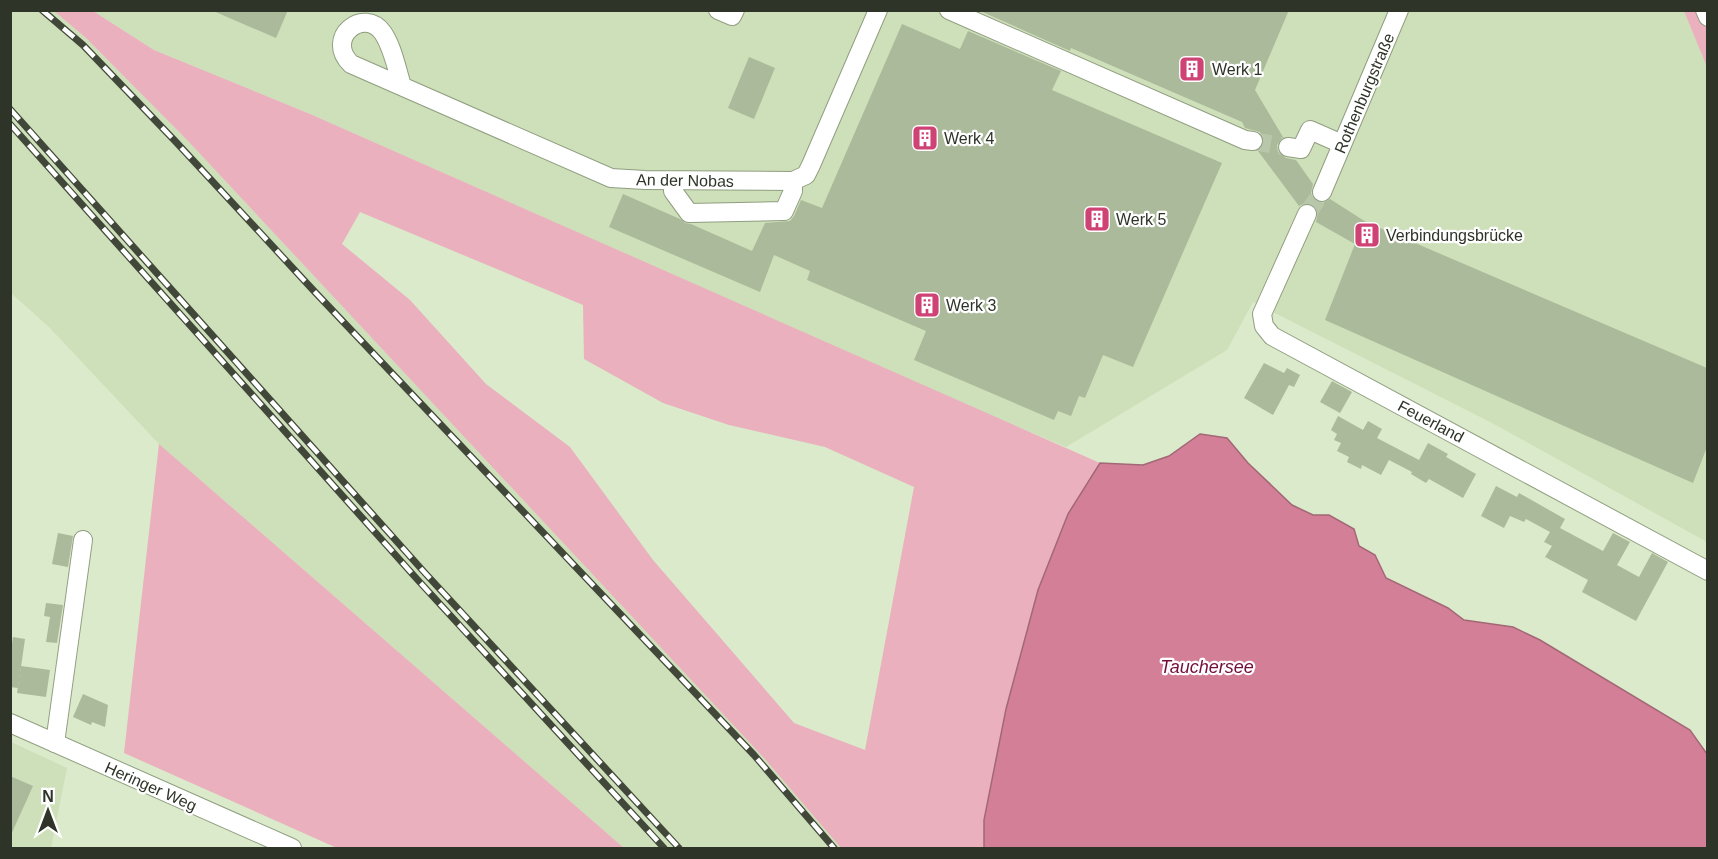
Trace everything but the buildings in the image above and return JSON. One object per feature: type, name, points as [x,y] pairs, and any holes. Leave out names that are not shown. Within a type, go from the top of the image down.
[{"type":"street","points":[[718,10],[732,16],[735,10]]},
{"type":"street","points":[[674,191],[689,213],[784,211],[793,190],[793,181],[806,175],[812,165],[878,10]]},
{"type":"street","points":[[949,10],[1245,140],[1253,141]]},
{"type":"street","name":"Rothenburgstraße","points":[[1325,184],[1399,10]]},
{"type":"street","points":[[1705,10],[1707,17]]},
{"type":"street","name":"An der Nobas","points":[[402,86],[382,33],[372,24],[355,17],[341,44],[345,59],[351,64],[611,178],[793,181]]},
{"type":"street","points":[[1288,147],[1301,148],[1310,130],[1342,144]]},
{"type":"street","name":"Feuerland","points":[[1307,214],[1262,314],[1264,326],[1272,336],[1707,571]]},
{"type":"street","points":[[56,743],[83,540]]},
{"type":"street","name":"Heringer Weg","points":[[10,723],[292,849]]},
{"type":"shaded area","points":[[11,11],[54,11],[86,38],[188,141],[764,758],[841,848],[624,848],[159,444],[49,327],[11,293]]},
{"type":"shaded area","points":[[54,11],[93,11],[154,50],[310,114],[1100,463],[1068,514],[1038,590],[1006,709],[984,820],[984,848],[841,848],[764,758],[188,141],[86,38]],"holes":[[[360,212],[583,305],[584,359],[663,403],[729,425],[825,447],[914,487],[865,750],[794,723],[653,560],[570,447],[486,384],[410,300],[342,244]]]},
{"type":"shaded area","points":[[93,11],[1684,11],[1708,67],[1707,542],[1494,424],[1253,302],[1227,350],[1066,447],[310,114],[154,50]]},
{"type":"shaded area","points":[[1684,11],[1707,11],[1707,67]]},
{"type":"shaded area","points":[[159,444],[624,848],[337,848],[124,753]]},
{"type":"shaded area","points":[[11,742],[67,768],[51,848],[11,848]]},
{"type":"water","name":"Tauchersee","points":[[1200,434],[1227,438],[1248,463],[1292,505],[1313,515],[1329,515],[1354,529],[1359,546],[1375,555],[1386,578],[1448,608],[1464,620],[1513,627],[1540,640],[1690,730],[1707,754],[1707,848],[984,848],[984,820],[1006,709],[1038,590],[1068,514],[1100,463],[1143,465],[1169,456]]},
{"type":"tunnel","points":[[1253,141],[1288,147]]},
{"type":"tunnel","points":[[1307,214],[1322,192]]},
{"type":"railway","points":[[42,10],[83,45],[176,142],[314,291],[754,755],[834,848]]},
{"type":"railway","points":[[10,109],[425,573],[679,848]]},
{"type":"railway","points":[[10,124],[416,578],[664,848]]},
{"type":"place","name":"Werk 1","points":[[1192,69]]},
{"type":"place","name":"Werk 4","points":[[925,138]]},
{"type":"place","name":"Werk 5","points":[[1097,219]]},
{"type":"place","name":"Verbindungsbrücke","points":[[1367,235]]},
{"type":"place","name":"Werk 3","points":[[927,305]]}]
